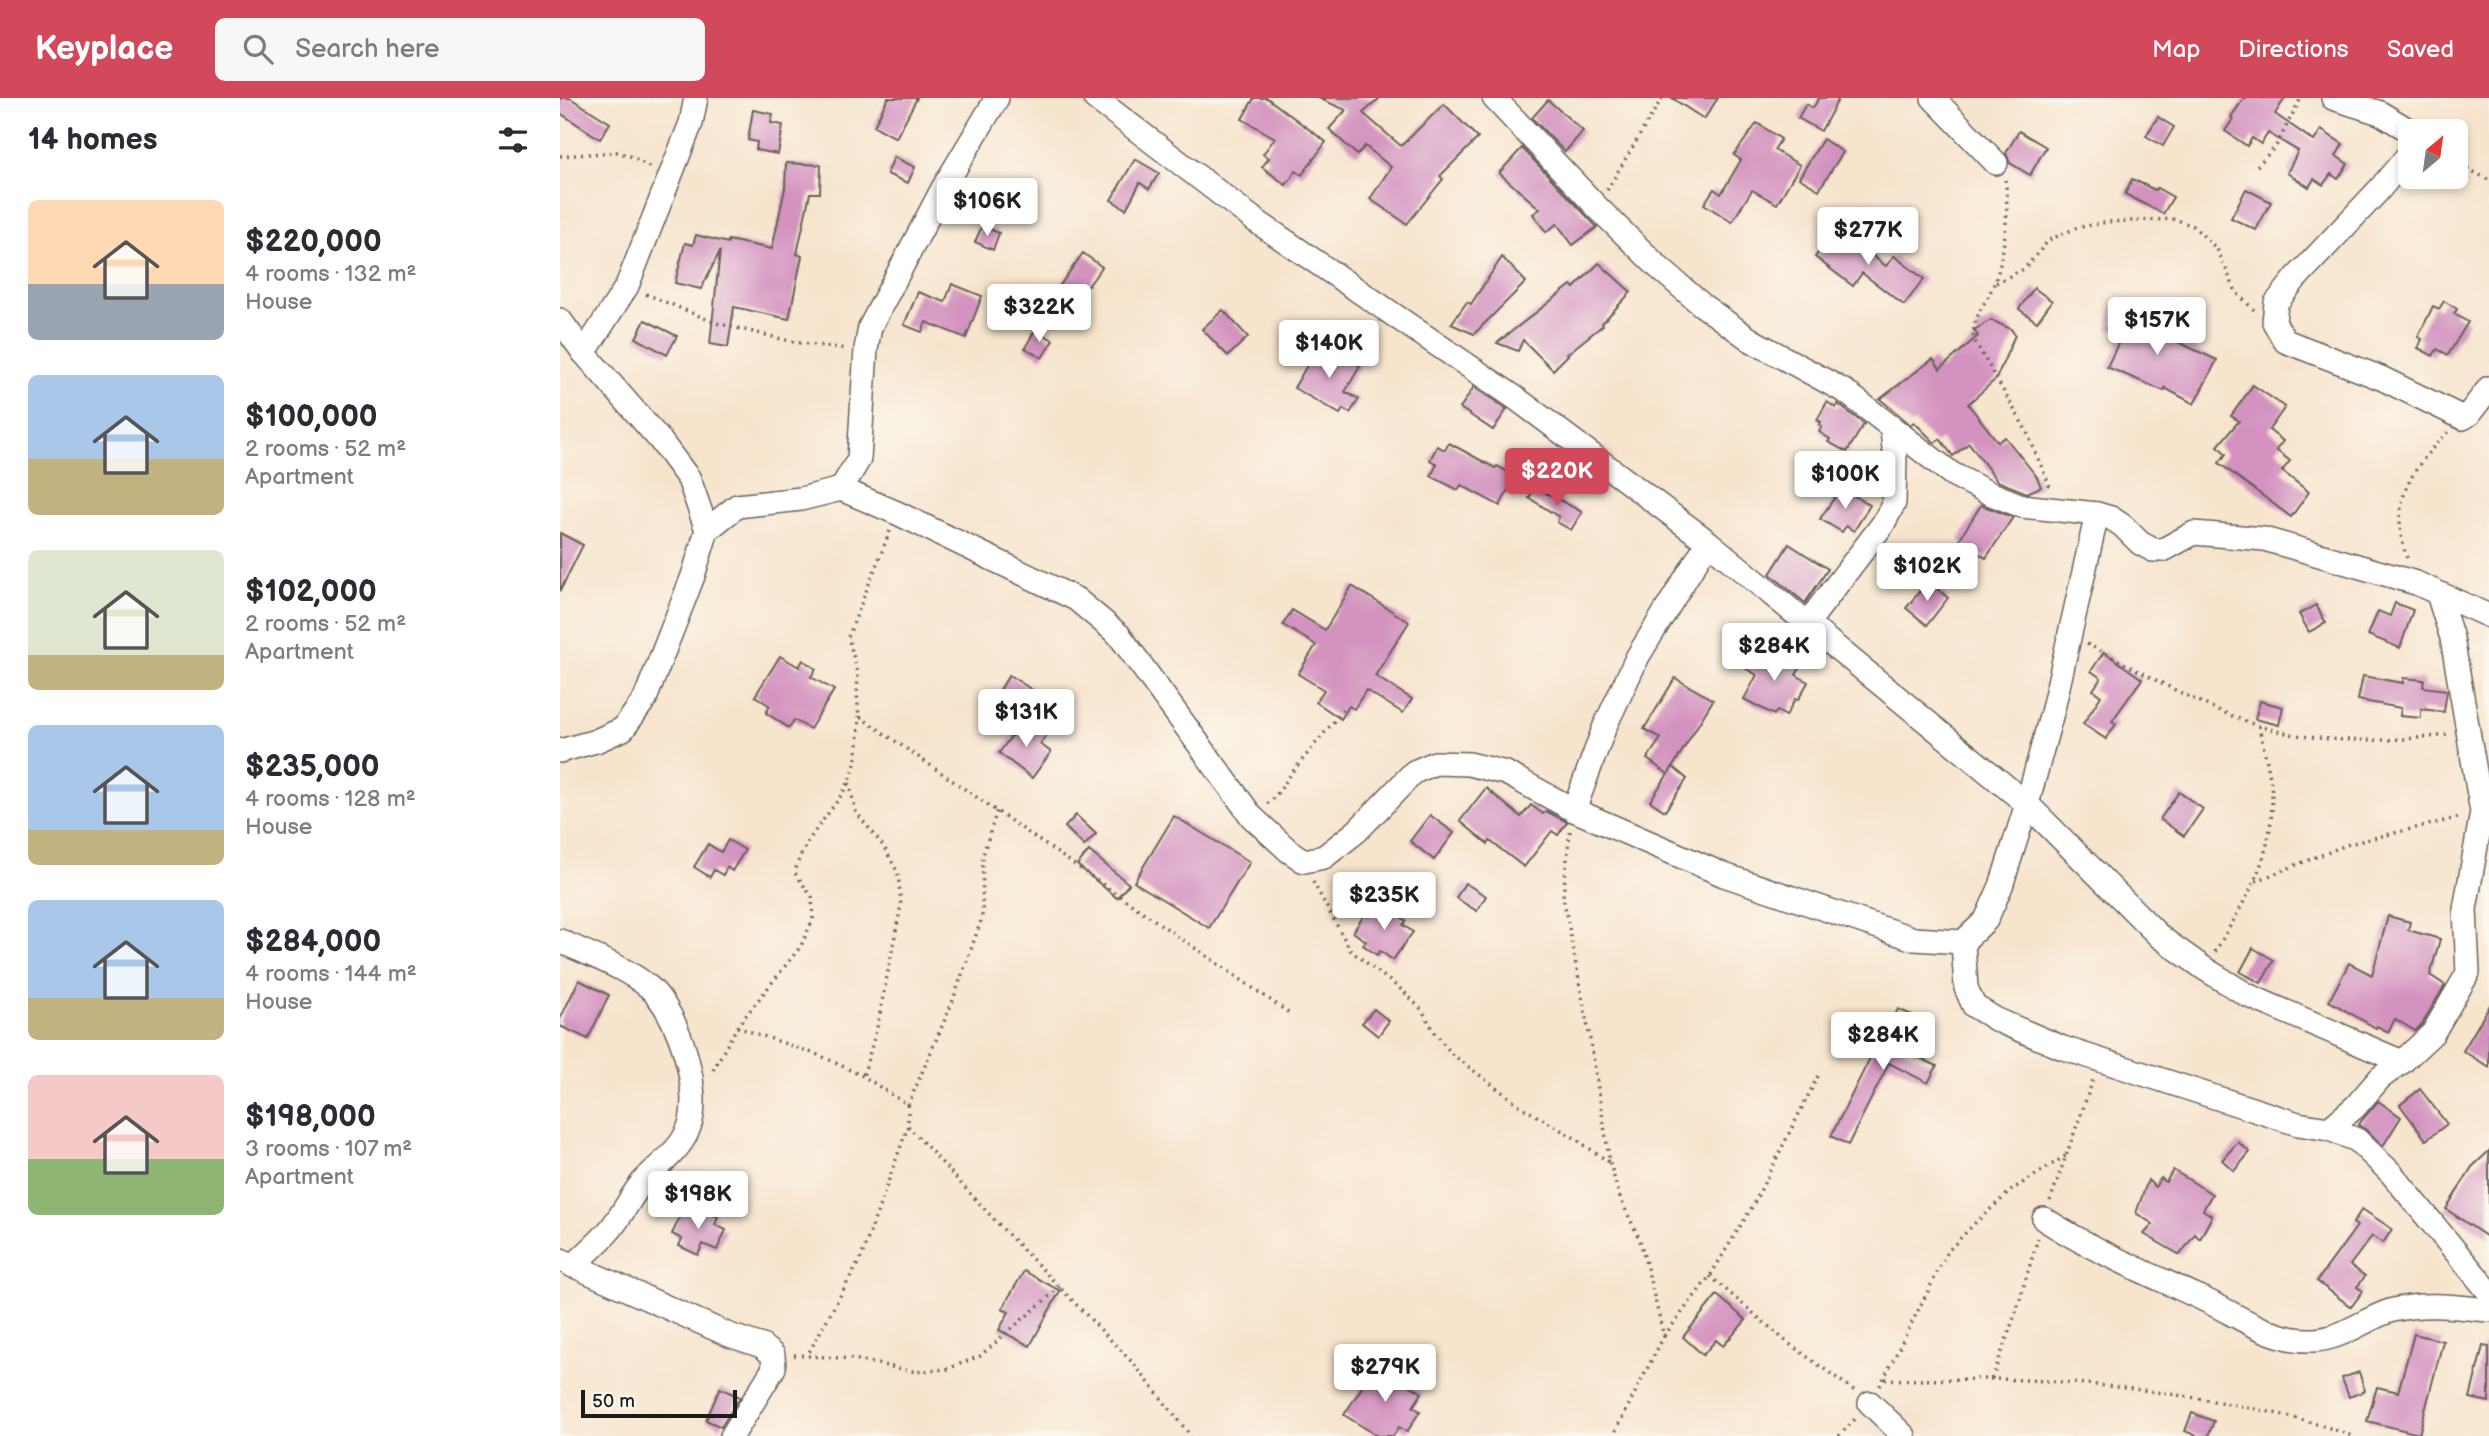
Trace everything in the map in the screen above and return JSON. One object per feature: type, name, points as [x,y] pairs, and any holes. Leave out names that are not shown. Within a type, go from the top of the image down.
[{"type":"street","points":[[584,353],[627,286],[691,123],[696,98]]},
{"type":"street","points":[[841,489],[859,459],[866,349],[870,327],[942,190],[997,98]]},
{"type":"street","points":[[1095,98],[1256,221],[1517,399],[1708,542],[2027,804],[2160,937],[2247,995],[2402,1062]]},
{"type":"street","points":[[1494,98],[1597,207],[1657,266],[1702,305],[1751,340],[1846,392],[1952,474],[2022,506],[2111,518],[2140,543],[2153,550],[2163,550],[2194,533],[2263,539],[2416,583],[2489,616]]},
{"type":"street","points":[[1933,98],[1996,163]]},
{"type":"street","points":[[2333,98],[2380,113],[2398,124]]},
{"type":"street","points":[[2398,167],[2276,303],[2274,323],[2285,341],[2381,378],[2463,418],[2489,388]]},
{"type":"street","points":[[560,320],[584,353],[660,440],[689,479],[707,530]]},
{"type":"street","points":[[1806,625],[1883,524],[1894,503],[1895,459],[1892,429]]},
{"type":"street","points":[[560,751],[596,741],[623,729],[645,699],[693,576],[707,530],[737,506],[800,499],[841,489],[1076,599],[1119,635],[1252,817],[1304,861],[1324,857],[1357,831],[1414,772],[1434,763],[1469,764],[1506,774],[1573,810],[1737,879],[1914,939],[1963,942],[1986,920],[2001,886],[2027,804],[2070,635],[2097,514]]},
{"type":"street","points":[[1573,810],[1605,726],[1638,656],[1708,542]]},
{"type":"street","points":[[2329,1129],[2355,1107],[2381,1078],[2433,1033],[2468,974],[2465,909],[2482,812],[2452,638],[2438,594]]},
{"type":"street","points":[[560,941],[628,973],[652,990],[668,1013],[683,1043],[691,1083],[691,1120],[689,1130],[681,1143],[642,1183],[609,1231],[567,1262],[729,1335],[762,1346],[773,1355],[774,1368],[732,1436]]},
{"type":"street","points":[[1963,942],[1966,988],[1974,1006],[1997,1020],[2063,1048],[2298,1124],[2329,1129],[2357,1140],[2392,1172],[2489,1292]]},
{"type":"street","points":[[2044,1219],[2104,1254],[2263,1330],[2290,1340],[2318,1340],[2351,1330],[2392,1311],[2427,1305],[2489,1310]]},
{"type":"street","points":[[1870,1403],[1904,1436]]},
{"type":"path","points":[[1597,207],[1662,98]]},
{"type":"path","points":[[2257,166],[2276,146],[2301,98]]},
{"type":"path","points":[[560,156],[617,152],[669,179]]},
{"type":"path","points":[[1996,163],[2006,181],[2004,236],[1995,283],[1972,329],[1974,340],[2026,430],[2061,511]]},
{"type":"path","points":[[2468,169],[2489,180]]},
{"type":"path","points":[[1995,283],[2024,270],[2049,240],[2076,228],[2108,222],[2175,219],[2193,226],[2217,249],[2236,292],[2246,303],[2274,323]]},
{"type":"path","points":[[627,286],[716,323],[794,342],[840,349],[866,349]]},
{"type":"path","points":[[2416,583],[2403,547],[2399,518],[2404,494],[2412,474],[2430,449],[2463,418]]},
{"type":"path","points":[[712,1072],[737,1027],[800,946],[813,919],[812,897],[795,873],[798,857],[849,783],[858,745],[859,716],[858,673],[848,636],[897,513]]},
{"type":"path","points":[[2070,635],[2221,711],[2259,726],[2309,736],[2354,740],[2470,733]]},
{"type":"path","points":[[1252,817],[1275,797],[1344,709]]},
{"type":"path","points":[[859,716],[1292,1014]]},
{"type":"path","points":[[2205,969],[2256,880],[2270,835],[2272,793],[2259,726]]},
{"type":"path","points":[[849,783],[856,813],[884,847],[898,873],[901,905],[877,1028],[863,1076]]},
{"type":"path","points":[[808,1354],[861,1258],[908,1126],[908,1105],[957,991],[982,918],[983,855],[997,810]]},
{"type":"path","points":[[1573,810],[1563,896],[1610,1163],[1620,1198],[1640,1240],[1664,1336]]},
{"type":"path","points":[[2256,880],[2349,844],[2482,812]]},
{"type":"path","points":[[1304,861],[1319,895],[1351,951],[1422,1010],[1452,1054],[1523,1108],[1573,1137],[1610,1163]]},
{"type":"path","points":[[737,1027],[821,1056],[863,1076],[908,1105]]},
{"type":"path","points":[[1613,1436],[1664,1336],[1710,1276],[1752,1207],[1820,1072]]},
{"type":"path","points":[[908,1126],[1134,1364],[1191,1436]]},
{"type":"path","points":[[1839,1436],[1870,1403],[1885,1379],[1948,1251],[2013,1189],[2067,1155]]},
{"type":"path","points":[[1710,1276],[1788,1343],[1870,1403]]},
{"type":"path","points":[[773,1355],[808,1354],[854,1359],[916,1372],[947,1369],[980,1356],[1059,1287]]},
{"type":"path","points":[[1885,1379],[2055,1382],[2168,1394],[2258,1409],[2353,1436]]},
{"type":"building","points":[[560,98],[570,98],[610,123],[600,139],[560,113]]},
{"type":"building","points":[[888,98],[917,98],[896,138],[874,126]]},
{"type":"building","points":[[1254,98],[1267,98],[1326,142],[1302,175],[1296,171],[1286,185],[1262,167],[1269,158],[1263,154],[1275,138],[1242,119]]},
{"type":"building","points":[[1318,98],[1380,98],[1363,113],[1401,146],[1444,104],[1478,138],[1440,176],[1443,179],[1407,224],[1370,199],[1391,167],[1365,146],[1357,155],[1329,129],[1346,110]]},
{"type":"building","points":[[1672,98],[1718,98],[1704,119]]},
{"type":"building","points":[[1819,98],[1839,98],[1821,131],[1798,118],[1806,104],[1813,108]]},
{"type":"building","points":[[2244,98],[2285,98],[2275,114],[2314,141],[2321,130],[2343,144],[2336,156],[2348,164],[2338,179],[2331,174],[2323,185],[2314,179],[2309,187],[2287,173],[2298,151],[2268,133],[2261,144],[2252,138],[2247,146],[2225,131]]},
{"type":"building","points":[[1548,100],[1583,131],[1565,152],[1532,118]]},
{"type":"building","points":[[753,110],[773,114],[771,123],[783,125],[778,154],[756,150],[757,142],[748,140]]},
{"type":"building","points":[[2158,117],[2174,127],[2163,146],[2146,136]]},
{"type":"building","points":[[1757,123],[1781,139],[1774,150],[1800,165],[1777,204],[1752,190],[1732,222],[1704,204],[1714,189],[1721,194],[1741,160],[1734,155]]},
{"type":"building","points":[[2019,131],[2046,147],[2030,175],[2010,163],[2006,153]]},
{"type":"building","points":[[1823,139],[1843,152],[1819,190],[1799,178]]},
{"type":"building","points":[[1522,148],[1597,227],[1573,245],[1557,224],[1546,232],[1533,214],[1540,209],[1499,173]]},
{"type":"building","points":[[894,157],[915,167],[908,183],[887,174]]},
{"type":"building","points":[[1135,159],[1159,173],[1149,189],[1140,183],[1126,209],[1111,200]]},
{"type":"building","points":[[786,163],[821,165],[820,193],[810,193],[797,254],[802,256],[789,319],[734,307],[728,347],[710,344],[720,251],[701,289],[675,283],[685,243],[693,245],[696,235],[772,249],[785,188]]},
{"type":"building","points":[[2132,179],[2173,197],[2163,214],[2125,194]]},
{"type":"building","points":[[2246,189],[2271,202],[2256,230],[2231,218]]},
{"type":"building","points":[[982,226],[999,233],[993,250],[975,242]]},
{"type":"building","points":[[1836,228],[1886,266],[1894,256],[1924,279],[1904,305],[1862,273],[1853,286],[1815,257]]},
{"type":"building","points":[[1083,253],[1102,267],[1067,315],[1048,302]]},
{"type":"building","points":[[1502,257],[1526,282],[1474,334],[1451,324],[1467,302],[1471,304]]},
{"type":"building","points":[[1599,263],[1631,292],[1603,325],[1567,354],[1553,370],[1523,340],[1518,351],[1497,343],[1571,285],[1574,288]]},
{"type":"building","points":[[952,284],[982,296],[966,338],[926,322],[922,332],[904,325],[918,292],[945,302]]},
{"type":"building","points":[[2034,288],[2052,301],[2037,322],[2019,309]]},
{"type":"building","points":[[2114,301],[2142,311],[2138,324],[2217,360],[2194,404],[2165,388],[2164,391],[2107,367],[2123,333],[2107,329]]},
{"type":"building","points":[[2444,301],[2457,309],[2454,314],[2468,322],[2448,355],[2437,349],[2433,356],[2418,348],[2422,339],[2418,337],[2433,306],[2439,309]]},
{"type":"building","points":[[1223,310],[1248,337],[1228,356],[1202,329]]},
{"type":"building","points":[[645,320],[677,336],[667,355],[636,338]]},
{"type":"building","points":[[1991,320],[2011,329],[2015,335],[1996,379],[1968,404],[1998,442],[2005,437],[2037,477],[2041,487],[2027,493],[1997,481],[1969,443],[1953,456],[1940,439],[1935,443],[1914,422],[1911,425],[1880,399],[1933,359],[1940,369],[1978,336],[1974,330]]},
{"type":"building","points":[[1035,330],[1053,340],[1042,358],[1025,348]]},
{"type":"building","points":[[1320,343],[1360,366],[1345,392],[1359,399],[1350,413],[1343,409],[1340,414],[1294,388]]},
{"type":"building","points":[[2253,385],[2285,407],[2269,430],[2283,441],[2276,450],[2290,461],[2282,471],[2309,492],[2291,517],[2219,463],[2226,454],[2218,446],[2239,421],[2231,416]]},
{"type":"building","points":[[1474,387],[1507,409],[1493,430],[1460,408]]},
{"type":"building","points":[[1827,402],[1836,408],[1838,404],[1864,424],[1847,452],[1828,442],[1830,439],[1819,432],[1822,427],[1817,420]]},
{"type":"building","points":[[1449,443],[1515,476],[1500,506],[1461,485],[1458,490],[1431,476],[1437,464],[1430,460],[1437,446],[1445,450]]},
{"type":"building","points":[[1535,487],[1582,512],[1571,530],[1557,522],[1559,517],[1529,498]]},
{"type":"building","points":[[1841,488],[1870,505],[1854,531],[1846,526],[1842,532],[1820,519]]},
{"type":"building","points":[[1981,505],[2013,517],[1986,558],[1959,540]]},
{"type":"building","points":[[560,533],[583,545],[560,591]]},
{"type":"building","points":[[1789,544],[1828,569],[1805,603],[1770,574]]},
{"type":"building","points":[[1928,581],[1948,598],[1927,625],[1906,608]]},
{"type":"building","points":[[1352,586],[1409,622],[1375,676],[1412,699],[1403,713],[1366,690],[1354,709],[1349,706],[1341,719],[1316,702],[1324,690],[1298,674],[1316,645],[1283,625],[1292,610],[1325,630]]},
{"type":"building","points":[[2395,603],[2413,610],[2400,648],[2368,635],[2378,611],[2390,616]]},
{"type":"building","points":[[2316,605],[2326,623],[2309,632],[2299,614]]},
{"type":"building","points":[[1755,650],[1767,657],[1770,651],[1800,668],[1796,675],[1808,682],[1786,716],[1777,711],[1774,715],[1744,699],[1757,675],[1745,668]]},
{"type":"building","points":[[2104,652],[2142,679],[2112,721],[2116,724],[2106,739],[2083,724],[2101,696],[2093,690],[2101,678],[2091,671]]},
{"type":"building","points":[[780,656],[799,667],[803,660],[816,669],[811,677],[834,690],[810,729],[794,720],[789,728],[766,713],[770,706],[755,696]]},
{"type":"building","points":[[1009,675],[1034,691],[1013,725],[988,710]]},
{"type":"building","points":[[2363,676],[2403,683],[2403,678],[2424,680],[2423,687],[2447,690],[2444,712],[2421,709],[2421,718],[2400,716],[2401,708],[2358,700]]},
{"type":"building","points":[[1675,678],[1713,700],[1669,773],[1673,767],[1687,779],[1665,811],[1650,801],[1668,774],[1647,759],[1661,738],[1644,729]]},
{"type":"building","points":[[2260,701],[2283,707],[2279,725],[2255,719]]},
{"type":"building","points":[[1024,719],[1046,736],[1040,744],[1051,752],[1032,778],[999,753]]},
{"type":"building","points":[[1486,788],[1521,817],[1531,805],[1543,814],[1546,811],[1567,822],[1558,835],[1552,831],[1524,867],[1490,841],[1488,844],[1460,821]]},
{"type":"building","points":[[2179,792],[2203,809],[2184,836],[2160,819]]},
{"type":"building","points":[[1076,815],[1096,834],[1084,846],[1065,827]]},
{"type":"building","points":[[1430,815],[1454,833],[1434,860],[1410,841]]},
{"type":"building","points":[[1174,816],[1250,862],[1209,928],[1134,882]]},
{"type":"building","points":[[728,840],[745,850],[732,871],[727,867],[723,875],[714,870],[710,877],[694,867],[708,844],[721,852]]},
{"type":"building","points":[[1089,851],[1129,884],[1117,898],[1077,865]]},
{"type":"building","points":[[1465,883],[1486,896],[1477,911],[1456,898]]},
{"type":"building","points":[[1384,905],[1406,921],[1403,925],[1413,932],[1393,960],[1380,951],[1377,955],[1363,945],[1366,941],[1353,932],[1365,914],[1369,917],[1375,908],[1380,911]]},
{"type":"building","points":[[2388,916],[2410,922],[2408,930],[2440,939],[2430,975],[2445,985],[2415,1031],[2395,1019],[2388,1032],[2377,1026],[2376,1028],[2329,1001],[2349,963],[2372,975]]},
{"type":"building","points":[[2253,948],[2274,960],[2261,983],[2240,972]]},
{"type":"building","points":[[579,980],[609,995],[588,1039],[560,1026],[560,1019]]},
{"type":"building","points":[[2489,1007],[2489,1067],[2463,1051]]},
{"type":"building","points":[[1374,1009],[1389,1021],[1378,1036],[1362,1023]]},
{"type":"building","points":[[1898,1009],[1919,1018],[1903,1050],[1937,1066],[1928,1083],[1889,1063],[1848,1145],[1831,1136],[1880,1038],[1883,1039]]},
{"type":"building","points":[[2420,1089],[2447,1124],[2426,1140],[2400,1105]]},
{"type":"building","points":[[2378,1101],[2401,1117],[2383,1146],[2358,1125]]},
{"type":"building","points":[[2238,1142],[2250,1152],[2234,1171],[2222,1160]]},
{"type":"building","points":[[2489,1151],[2489,1238],[2446,1209],[2472,1167]]},
{"type":"building","points":[[2173,1170],[2212,1194],[2203,1210],[2212,1216],[2200,1239],[2195,1234],[2180,1255],[2144,1234],[2153,1224],[2136,1213],[2148,1180],[2155,1187],[2161,1178],[2166,1182]]},
{"type":"building","points":[[692,1206],[718,1217],[715,1225],[726,1230],[717,1250],[703,1244],[698,1255],[679,1246],[682,1239],[672,1234],[683,1210],[689,1213]]},
{"type":"building","points":[[2362,1209],[2392,1229],[2383,1243],[2372,1236],[2350,1265],[2365,1276],[2357,1287],[2363,1291],[2351,1307],[2317,1281],[2357,1226],[2353,1223]]},
{"type":"building","points":[[1024,1271],[1060,1291],[1030,1346],[999,1330],[1009,1312],[1002,1309]]},
{"type":"building","points":[[1717,1295],[1746,1320],[1723,1346],[1716,1340],[1703,1355],[1683,1337]]},
{"type":"building","points":[[2414,1334],[2443,1341],[2419,1434],[2367,1421],[2377,1387],[2398,1392]]},
{"type":"building","points":[[2483,1346],[2489,1347],[2489,1402],[2470,1398]]},
{"type":"building","points":[[1377,1364],[1422,1393],[1413,1407],[1420,1411],[1407,1432],[1399,1427],[1393,1436],[1378,1436],[1344,1415]]},
{"type":"building","points":[[2359,1372],[2365,1391],[2349,1397],[2342,1378]]},
{"type":"building","points":[[720,1388],[740,1397],[721,1427],[706,1420]]},
{"type":"building","points":[[2192,1413],[2214,1421],[2208,1436],[2197,1436],[2185,1431]]}]
